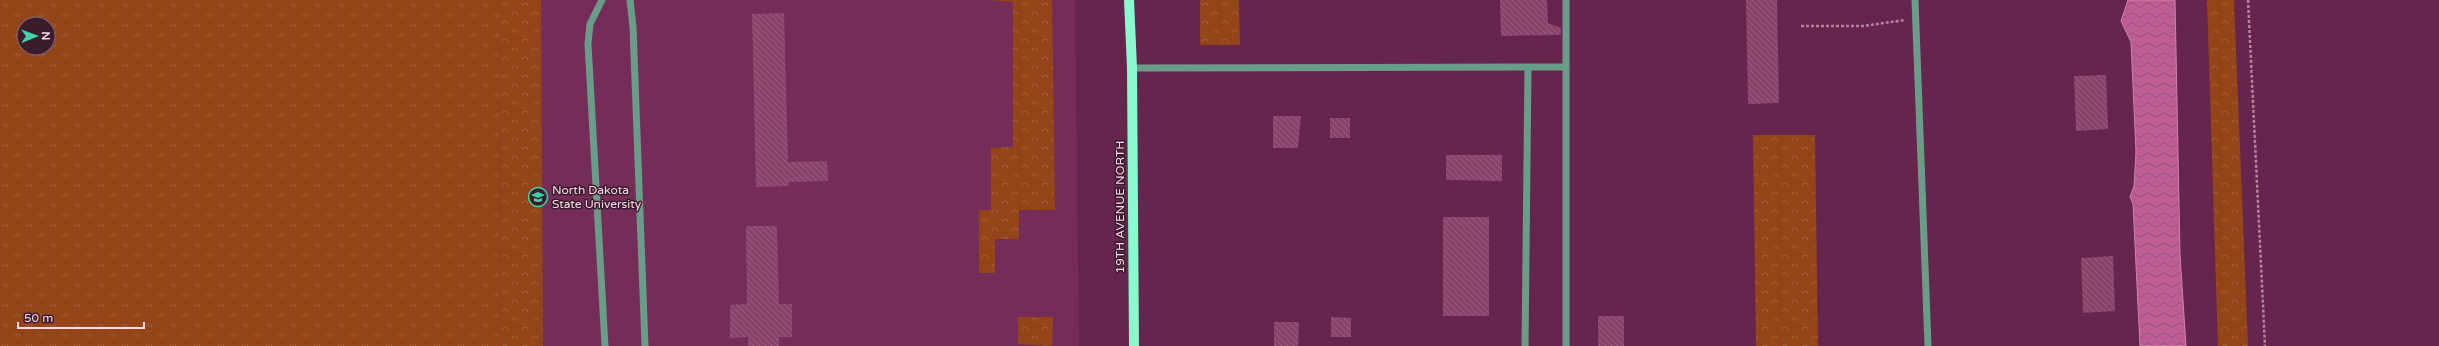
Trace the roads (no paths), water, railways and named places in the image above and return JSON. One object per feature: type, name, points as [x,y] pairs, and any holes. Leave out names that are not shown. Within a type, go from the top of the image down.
[{"type":"main road","name":"19TH AVENUE NORTH","points":[[1129,0],[1132,68],[1134,346]]},
{"type":"main road","name":"19TH AVENUE NORTH","points":[[1132,68],[1136,0]]},
{"type":"street","points":[[602,0],[590,24],[588,44],[605,346]]},
{"type":"street","points":[[630,0],[633,27],[645,346]]},
{"type":"street","points":[[1566,0],[1566,346]]},
{"type":"street","points":[[1915,0],[1928,346]]},
{"type":"street","points":[[1132,68],[1566,68]]},
{"type":"street","points":[[1525,346],[1528,69]]},
{"type":"water","points":[[2128,0],[2175,0],[2180,255],[2186,346],[2140,346],[2133,204],[2130,197],[2134,186],[2136,152],[2131,42],[2121,21]]},
{"type":"place","name":"North Dakota State University","points":[[538,197]]}]
